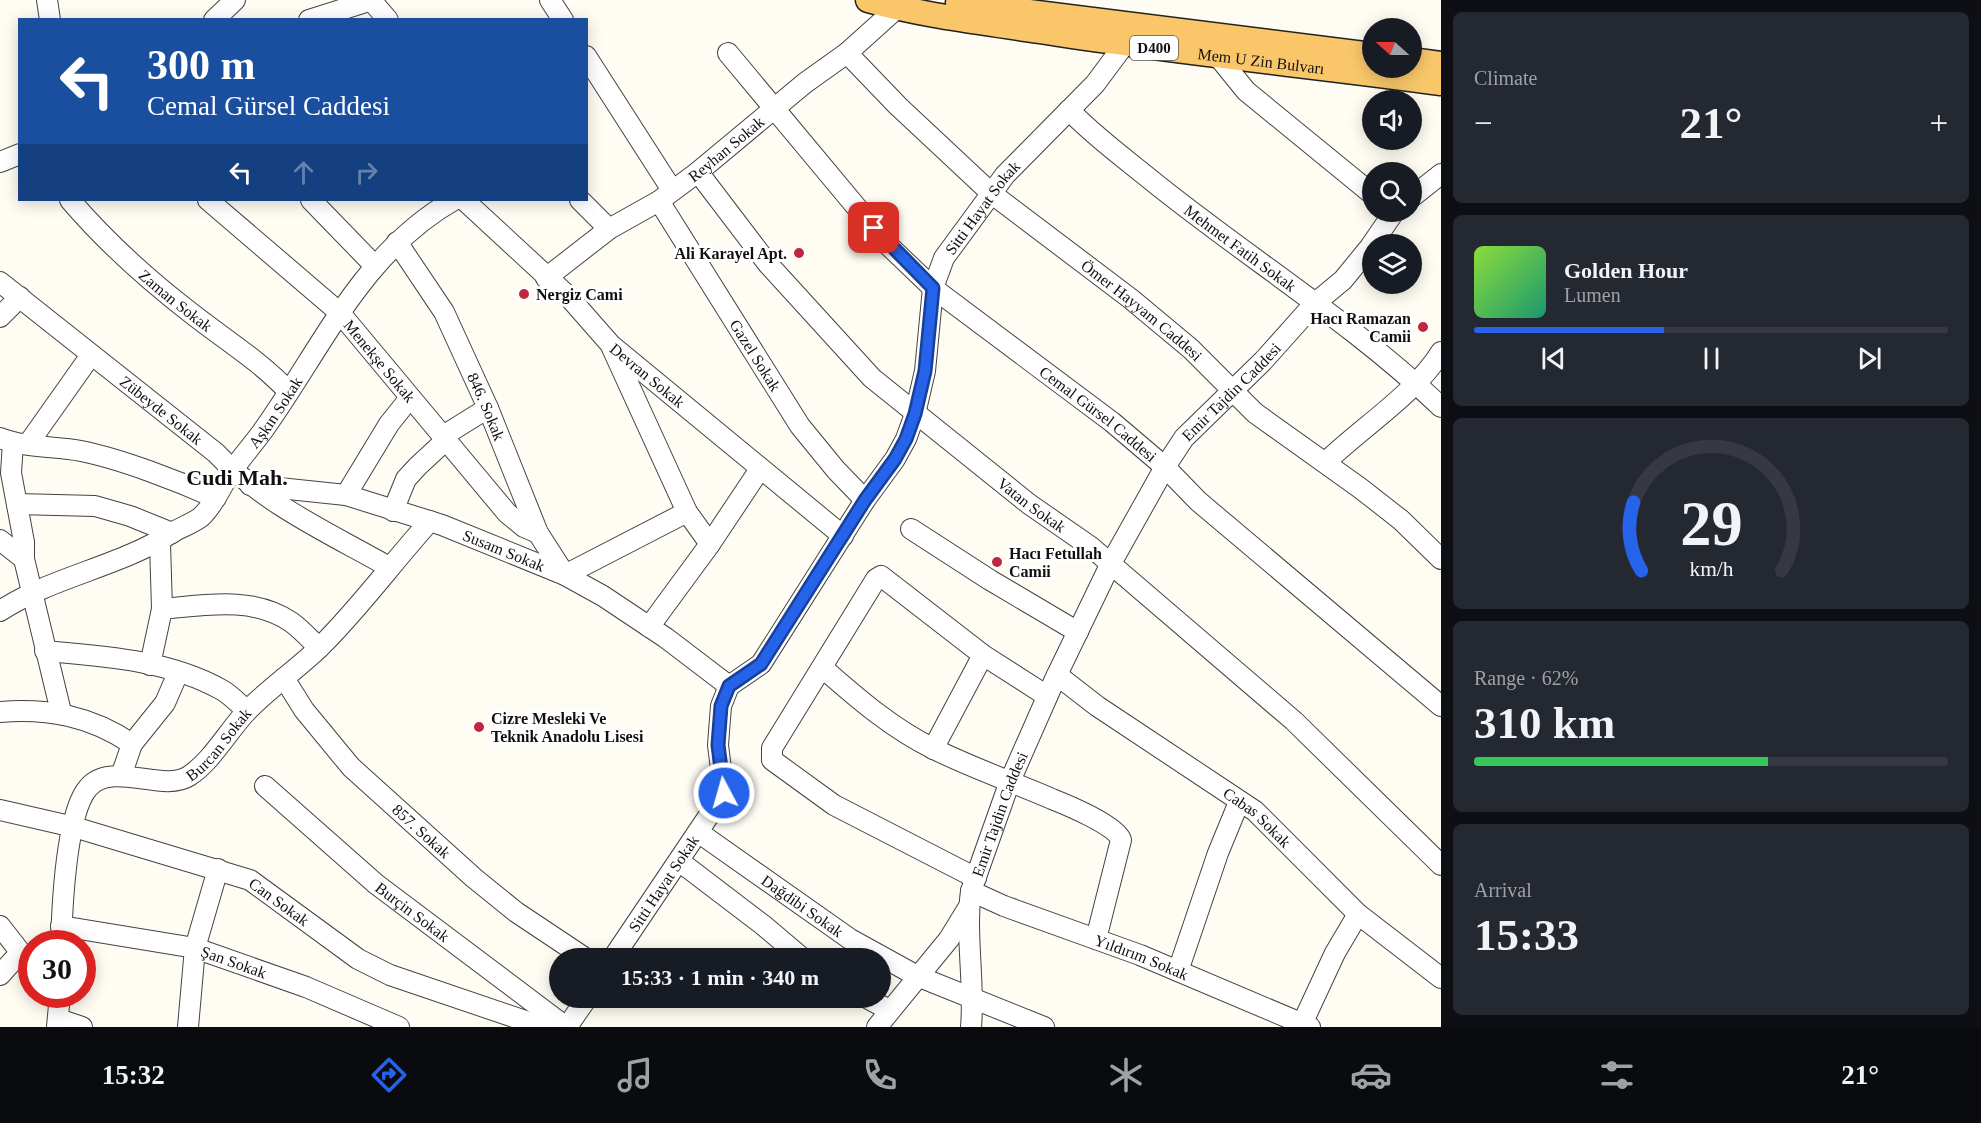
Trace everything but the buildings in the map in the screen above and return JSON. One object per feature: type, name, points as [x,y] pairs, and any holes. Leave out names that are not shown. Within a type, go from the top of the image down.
[{"type":"main road","name":"Mem U Zin Bulvarı","points":[[868,0],[897,8],[1124,45],[1441,82]]},
{"type":"main road","name":"Mem U Zin Bulvarı","points":[[937,0],[1362,54]]},
{"type":"main road","points":[[1422,61],[1441,64]]},
{"type":"street","points":[[47,0],[50,18]]},
{"type":"street","points":[[216,18],[235,0]]},
{"type":"street","points":[[315,18],[372,0],[386,18]]},
{"type":"street","points":[[550,0],[562,18]]},
{"type":"street","name":"Reyhan Sokak","points":[[546,278],[609,229],[666,195],[698,172],[773,109],[848,53],[897,8]]},
{"type":"street","name":"Sitti Hayat Sokak","points":[[620,948],[724,793],[718,745],[721,706],[729,686],[761,664],[865,500],[895,459],[915,414],[925,371],[933,288],[944,258],[1005,175],[1095,84],[1124,45]]},
{"type":"street","name":"Ömer Hayyam Caddesi","points":[[848,53],[898,106],[991,193],[1131,299],[1191,349],[1255,413],[1326,462],[1401,520],[1441,560]]},
{"type":"street","name":"Cemal Gürsel Caddesi","points":[[728,54],[888,245],[933,288],[1112,422],[1165,467],[1198,501],[1441,706]]},
{"type":"street","points":[[1216,54],[1246,91],[1362,186]]},
{"type":"street","name":"Gazel Sokak","points":[[588,59],[800,426],[836,470],[865,500]]},
{"type":"street","name":"Mehmet Fatih Sokak","points":[[1069,110],[1086,128],[1197,216],[1353,331],[1416,383],[1441,407]]},
{"type":"street","points":[[0,162],[18,155]]},
{"type":"street","name":"Vatan Sokak","points":[[698,172],[768,264],[872,378],[1029,504],[1091,547],[1294,721],[1441,865]]},
{"type":"street","points":[[1422,189],[1441,174]]},
{"type":"street","name":"Zaman Sokak","points":[[71,201],[99,233],[143,275],[235,345],[288,391]]},
{"type":"street","name":"Menekşe Sokak","points":[[209,201],[340,313],[371,347],[409,399],[507,513],[524,527],[538,533]]},
{"type":"street","points":[[312,201],[375,266]]},
{"type":"street","name":"Aşkın Sokak","points":[[1,610],[33,594],[166,538],[200,517],[216,498],[232,470],[262,432],[340,313],[375,266],[427,205],[449,201]]},
{"type":"street","name":"Devran Sokak","points":[[465,201],[568,296],[611,345],[843,536]]},
{"type":"street","points":[[581,201],[609,229]]},
{"type":"street","name":"Emir Tajdin Caddesi","points":[[972,892],[1010,781],[1047,696],[1110,565],[1165,467],[1184,438],[1314,304],[1343,280],[1387,222]]},
{"type":"street","name":"846. Sokak","points":[[397,242],[444,312],[488,408],[538,533],[565,575]]},
{"type":"street","name":"Zübeyde Sokak","points":[[0,282],[216,453],[250,485],[299,518],[389,567]]},
{"type":"street","points":[[0,317],[20,297]]},
{"type":"street","points":[[611,345],[687,512],[710,543]]},
{"type":"street","points":[[1326,462],[1355,433],[1416,383],[1441,352]]},
{"type":"street","points":[[61,712],[24,559],[24,542],[11,472],[14,442],[91,355]]},
{"type":"street","points":[[346,495],[389,424],[409,399]]},
{"type":"street","points":[[393,511],[406,479],[445,441],[451,431],[488,408]]},
{"type":"street","points":[[14,442],[83,452],[111,459],[216,498]]},
{"type":"street","points":[[649,627],[760,469]]},
{"type":"street","name":"Susam Sokak","points":[[250,485],[346,495],[430,522],[565,575],[603,596],[649,627],[729,686]]},
{"type":"street","points":[[17,504],[94,506],[130,516],[166,538],[162,609],[150,665]]},
{"type":"street","points":[[565,575],[687,512]]},
{"type":"street","name":"Burcan Sokak","points":[[61,930],[62,896],[74,827],[87,789],[94,781],[121,776],[164,780],[190,775],[247,711],[319,648],[347,619],[389,567],[430,522]]},
{"type":"street","points":[[911,530],[1078,632]]},
{"type":"street","points":[[0,540],[24,559]]},
{"type":"street","points":[[1047,696],[983,655],[881,576],[876,579],[856,611],[824,669],[877,714],[933,749],[1079,810],[1121,837],[1096,939]]},
{"type":"street","points":[[162,609],[245,604],[272,612],[292,623],[319,648]]},
{"type":"street","points":[[45,651],[96,656],[150,665],[178,673],[224,691],[247,711]]},
{"type":"street","points":[[933,749],[983,655]]},
{"type":"street","name":"Yıldırım Sokak","points":[[824,669],[780,735],[771,755],[772,760],[834,805],[972,892],[1178,971],[1306,1025]]},
{"type":"street","points":[[121,776],[132,744],[165,703],[178,673]]},
{"type":"street","name":"Cabas Sokak","points":[[1057,675],[1097,706],[1239,802],[1256,811],[1358,914],[1441,978]]},
{"type":"street","name":"857. Sokak","points":[[284,678],[304,710],[351,767],[474,878],[516,912],[570,948]]},
{"type":"street","points":[[0,712],[38,710],[61,712],[86,720],[132,744]]},
{"type":"street","name":"Burçin Sokak","points":[[265,786],[376,884],[566,1027]]},
{"type":"street","points":[[1178,971],[1218,853],[1239,802]]},
{"type":"street","name":"Can Sokak","points":[[0,810],[74,827],[250,880],[358,959],[390,975],[543,1027]]},
{"type":"street","name":"Dağdibi Sokak","points":[[698,832],[850,939],[917,976],[1044,1027]]},
{"type":"street","points":[[679,861],[790,948]]},
{"type":"street","points":[[188,1027],[195,948],[218,869]]},
{"type":"street","points":[[878,1027],[949,939],[972,892]]},
{"type":"street","points":[[971,1027],[974,997],[972,892]]},
{"type":"street","points":[[1306,1025],[1335,953],[1358,914]]},
{"type":"street","points":[[0,926],[18,951]]},
{"type":"street","name":"Şan Sokak","points":[[96,938],[195,948],[306,987],[391,1025]]},
{"type":"street","points":[[0,975],[18,965]]},
{"type":"street","points":[[57,1008],[81,1027]]},
{"type":"street","points":[[566,1027],[579,1008]]},
{"type":"street","points":[[886,1008],[890,1010]]},
{"type":"place","name":"Ali Karayel Apt.","points":[[799,253]]},
{"type":"place","name":"Nergiz Cami","points":[[524,294]]},
{"type":"place","name":"Hacı Ramazan Camii","points":[[1423,327]]},
{"type":"place","name":"Hacı Fetullah Camii","points":[[997,562]]},
{"type":"place","name":"Cizre Mesleki Ve Teknik Anadolu Lisesi","points":[[479,727]]},
{"type":"district","name":"Cudi Mah.","points":[[237,477]]},
{"type":"route","points":[[724,793],[718,745],[721,706],[729,686],[746,677],[761,664],[777,641],[865,500],[895,459],[906,439],[915,414],[925,371],[933,288],[888,245],[874,228]]}]
